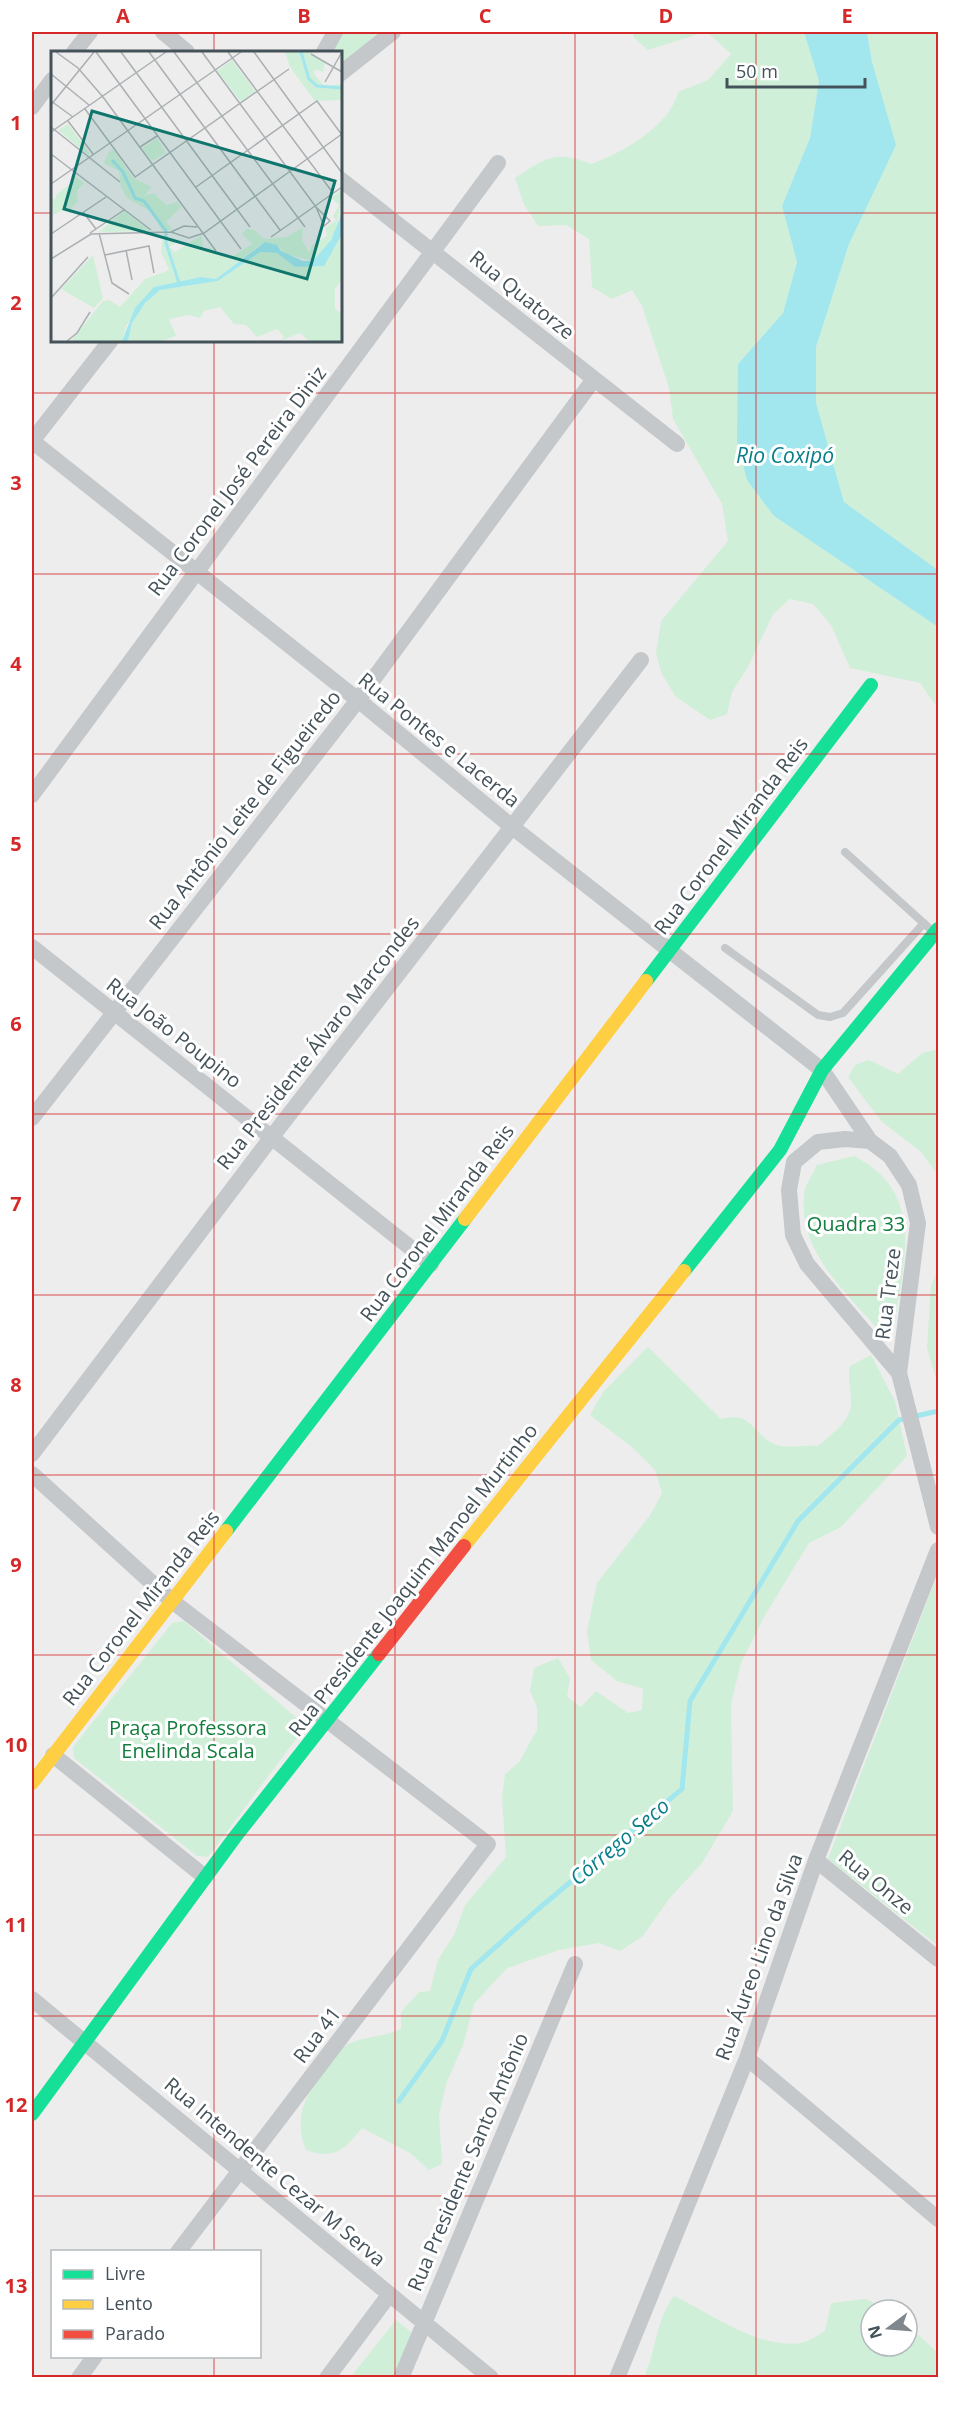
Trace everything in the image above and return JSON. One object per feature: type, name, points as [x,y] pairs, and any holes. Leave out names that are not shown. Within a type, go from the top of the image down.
[{"type":"street","points":[[75,51],[90,32]]},
{"type":"street","points":[[163,32],[186,51]]},
{"type":"street","points":[[325,51],[335,32]]},
{"type":"street","points":[[342,72],[393,32]]},
{"type":"street","points":[[32,107],[51,81]]},
{"type":"street","name":"Rua Coronel José Pereira Diniz","points":[[32,795],[498,163]]},
{"type":"street","name":"Rua Quatorze","points":[[342,181],[677,444]]},
{"type":"street","points":[[32,441],[109,342]]},
{"type":"street","name":"Rua Antônio Leite de Figueiredo","points":[[32,1118],[358,700],[594,379]]},
{"type":"street","name":"Rua Pontes e Lacerda","points":[[32,441],[195,573],[358,700],[511,826],[822,1070]]},
{"type":"street","name":"Rua Presidente Álvaro Marcondes","points":[[32,1454],[271,1138],[641,660]]},
{"type":"street","name":"Rua Coronel Miranda Reis","points":[[32,1783],[871,685]]},
{"type":"street","name":"Rua Presidente Joaquim Manoel Murtinho","points":[[32,2114],[87,2045],[205,1877],[327,1719],[780,1150],[822,1070],[937,931]]},
{"type":"street","name":"Rua João Poupino","points":[[32,947],[430,1264]]},
{"type":"street","name":"Rua Treze","points":[[822,1070],[870,1141],[891,1156],[909,1185],[918,1223],[902,1380],[939,1527]]},
{"type":"street","points":[[780,1150],[794,1162],[818,1142],[844,1138],[870,1141]]},
{"type":"street","name":"Rua Treze","points":[[794,1162],[789,1190],[793,1235],[807,1264],[902,1380]]},
{"type":"street","points":[[32,1474],[172,1601],[327,1719]]},
{"type":"street","name":"Rua Áureo Lino da Silva","points":[[617,2378],[747,2058],[816,1860],[939,1550]]},
{"type":"street","name":"Rua 41","points":[[180,2250],[488,1844],[327,1719]]},
{"type":"street","points":[[52,1755],[205,1877]]},
{"type":"street","name":"Rua Onze","points":[[816,1860],[939,1959]]},
{"type":"street","name":"Rua Presidente Santo Antônio","points":[[400,2378],[575,1965]]},
{"type":"street","name":"Rua Intendente Cezar M Serva","points":[[32,1999],[491,2378]]},
{"type":"street","points":[[747,2058],[939,2219]]},
{"type":"street","points":[[327,2378],[389,2295]]},
{"type":"street","points":[[79,2378],[94,2358]]},
{"type":"lane","points":[[845,852],[924,923],[937,931]]},
{"type":"lane","points":[[725,948],[818,1015],[830,1017],[843,1013],[924,923]]},
{"type":"green space","points":[[339,32],[388,32],[342,69],[342,51],[330,51]]},
{"type":"green space","points":[[633,32],[705,32],[648,50],[634,38]]},
{"type":"green space","points":[[707,32],[804,32],[819,81],[810,138],[782,206],[797,262],[783,313],[738,364],[774,516],[938,627],[938,708],[920,683],[850,668],[831,625],[813,604],[790,599],[773,614],[748,667],[732,692],[727,714],[710,720],[675,696],[662,674],[656,654],[661,621],[728,541],[722,504],[673,419],[669,388],[642,306],[632,290],[612,299],[592,287],[589,239],[566,225],[538,226],[524,204],[515,178],[535,165],[552,158],[569,157],[592,164],[644,136],[666,116],[678,92],[708,80],[731,54]]},
{"type":"green space","points":[[867,32],[938,32],[938,570],[844,502],[816,403],[816,347],[849,244],[872,62]]},
{"type":"green space","points":[[938,1049],[938,1175],[921,1152],[881,1121],[848,1077],[855,1065],[869,1060],[898,1074],[922,1053]]},
{"type":"green space","name":"Quadra 33","points":[[854,1156],[877,1171],[893,1190],[901,1210],[905,1233],[902,1281],[893,1331],[883,1335],[828,1271],[817,1254],[804,1215],[804,1194],[817,1165]]},
{"type":"green space","points":[[938,1271],[938,1386],[927,1348],[931,1285]]},
{"type":"green space","points":[[648,1347],[721,1419],[731,1417],[746,1420],[774,1444],[790,1447],[818,1446],[843,1423],[851,1405],[850,1366],[871,1355],[895,1401],[907,1456],[841,1527],[809,1543],[764,1617],[741,1663],[731,1704],[733,1811],[702,1863],[669,1899],[643,1936],[620,1951],[599,1943],[559,1950],[507,1968],[474,2004],[463,2045],[446,2084],[439,2116],[442,2164],[429,2170],[410,2153],[362,2128],[350,2142],[338,2151],[324,2154],[306,2150],[302,2138],[301,2115],[308,2095],[320,2075],[337,2053],[349,2043],[401,2029],[401,2012],[419,1992],[430,1991],[438,1960],[455,1933],[465,1905],[506,1857],[502,1798],[505,1774],[519,1762],[537,1730],[537,1707],[530,1691],[534,1668],[558,1658],[570,1678],[567,1697],[581,1707],[596,1691],[628,1713],[642,1710],[643,1689],[617,1681],[591,1660],[587,1631],[597,1583],[651,1514],[662,1493],[655,1470],[633,1448],[590,1415],[603,1392]]},
{"type":"green space","points":[[938,1573],[938,1946],[828,1859]]},
{"type":"green space","name":"Praça Professora Enelinda Scala","points":[[184,1621],[299,1720],[302,1731],[208,1857],[197,1856],[74,1758],[73,1747],[172,1623]]},
{"type":"green space","points":[[674,2296],[735,2328],[767,2341],[800,2343],[825,2331],[831,2303],[859,2300],[859,2358],[919,2358],[919,2335],[938,2353],[938,2377],[644,2377],[663,2314]]},
{"type":"green space","points":[[396,2320],[411,2332],[406,2355],[396,2377],[350,2378]]},
{"type":"water","name":"Rio Coxipó","points":[[804,32],[867,32],[872,62],[896,145],[849,244],[816,347],[816,403],[844,502],[938,570],[938,627],[774,516],[747,480],[737,441],[738,364],[783,313],[797,262],[782,206],[810,138],[819,81]]},
{"type":"waterway","name":"Córrego Seco","points":[[399,2101],[442,2041],[471,1969],[537,1910],[682,1789],[690,1701],[798,1521],[899,1420],[938,1411]]},
{"type":"traffic: fast","points":[[646,981],[871,685]]},
{"type":"traffic: fast","points":[[684,1271],[780,1150],[822,1070],[938,929]]},
{"type":"traffic: fast","points":[[226,1531],[465,1219]]},
{"type":"traffic: fast","points":[[32,2114],[235,1837],[379,1654]]},
{"type":"traffic: slow","points":[[465,1219],[646,981]]},
{"type":"traffic: slow","points":[[464,1546],[684,1271]]},
{"type":"traffic: slow","points":[[32,1783],[226,1531]]},
{"type":"traffic: jam","points":[[379,1654],[464,1546]]}]
